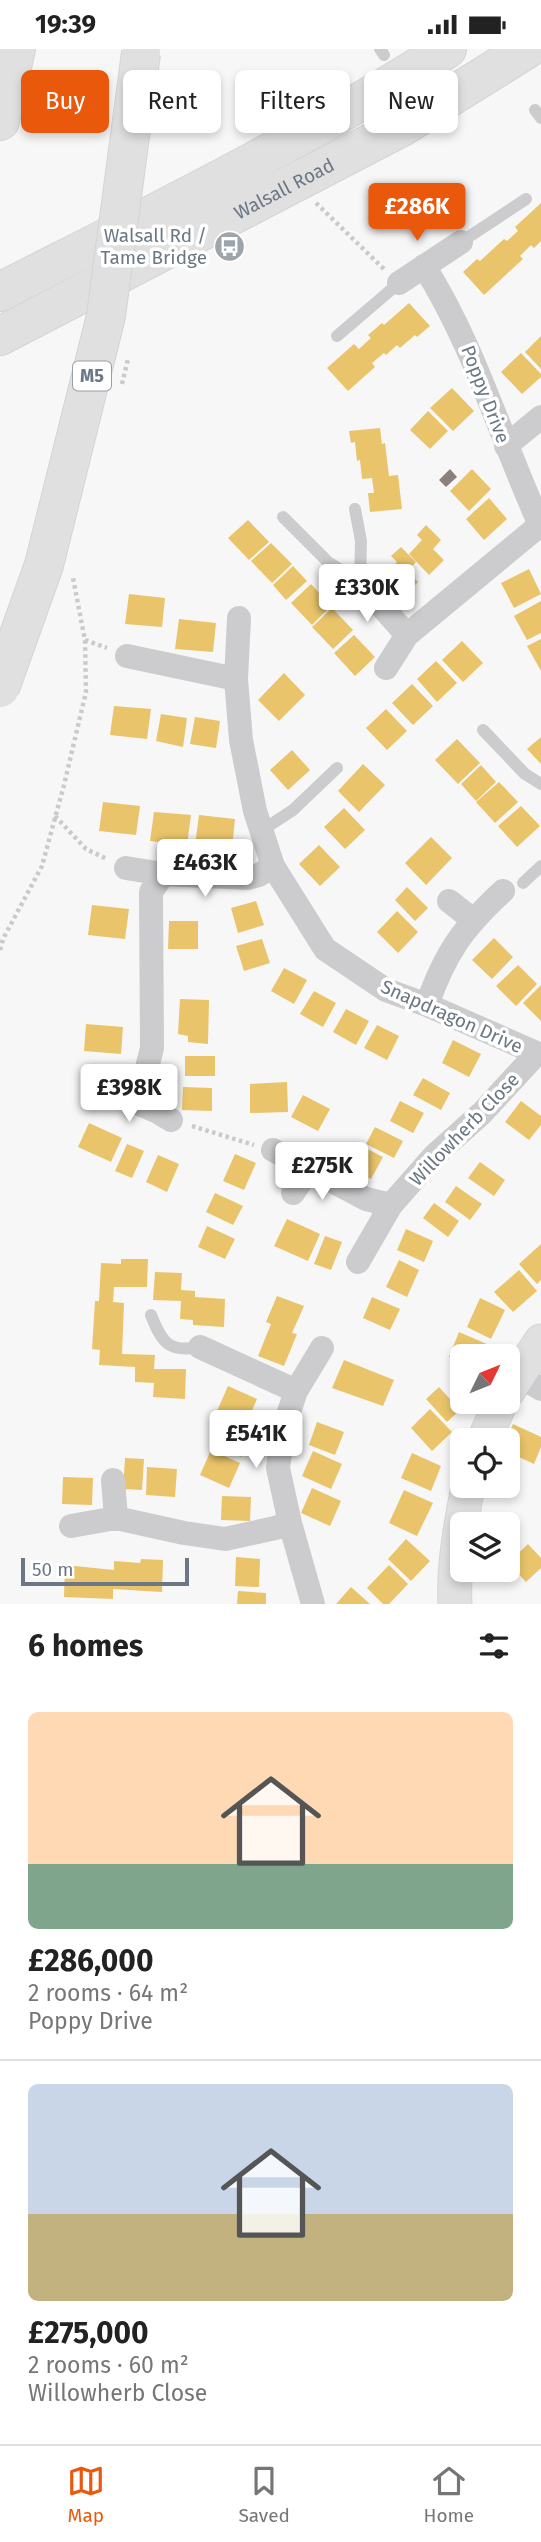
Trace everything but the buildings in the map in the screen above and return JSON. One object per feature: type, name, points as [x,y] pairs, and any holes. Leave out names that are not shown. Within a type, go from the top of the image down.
[{"type":"main road","points":[[0,121],[16,49]]},
{"type":"main road","name":"Walsall Road","points":[[0,292],[189,195],[388,61],[447,49]]},
{"type":"main road","name":"Walsall Road","points":[[458,92],[527,49]]},
{"type":"main road","name":"M5","points":[[0,688],[44,565],[106,316],[141,51]]},
{"type":"main road","name":"Walsall Road","points":[[0,336],[387,133]]},
{"type":"street","points":[[399,283],[461,242]]},
{"type":"street","name":"Poppy Drive","points":[[424,266],[455,318],[471,353],[506,446],[541,526]]},
{"type":"street","points":[[506,446],[541,417]]},
{"type":"street","points":[[386,668],[407,635],[541,526]]},
{"type":"street","points":[[360,582],[407,635]]},
{"type":"street","name":"Snapdragon Drive","points":[[239,618],[236,678],[241,740],[261,831],[273,866],[325,949],[386,990],[539,1054]]},
{"type":"street","points":[[127,656],[236,678]]},
{"type":"street","points":[[126,868],[163,874],[248,878],[259,876],[273,866]]},
{"type":"street","points":[[142,1105],[143,1084],[152,1048],[151,892],[163,874]]},
{"type":"street","points":[[427,1005],[438,974],[472,919],[513,887]]},
{"type":"street","points":[[449,901],[472,919]]},
{"type":"street","name":"Willowherb Close","points":[[358,1262],[391,1205],[434,1156],[482,1113],[539,1054]]},
{"type":"street","points":[[107,1090],[171,1120]]},
{"type":"street","points":[[273,1150],[366,1199],[391,1205]]},
{"type":"street","points":[[293,1193],[309,1169]]},
{"type":"street","points":[[520,1383],[541,1341]]},
{"type":"street","points":[[200,1347],[296,1391]]},
{"type":"street","points":[[313,1604],[278,1468],[283,1430],[296,1391],[322,1348]]},
{"type":"street","points":[[113,1480],[116,1518]]},
{"type":"street","points":[[455,1604],[459,1532],[466,1498]]},
{"type":"street","points":[[71,1526],[116,1518],[225,1539],[290,1523]]},
{"type":"lane","points":[[461,242],[526,199]]},
{"type":"lane","points":[[337,337],[399,283]]},
{"type":"lane","points":[[355,509],[360,541],[360,582]]},
{"type":"lane","points":[[283,517],[328,562],[360,582]]},
{"type":"lane","points":[[484,730],[525,774],[541,784]]},
{"type":"lane","points":[[261,831],[293,810],[337,768]]},
{"type":"lane","points":[[513,887],[541,866]]},
{"type":"lane","points":[[151,1315],[159,1335],[173,1348],[182,1350],[200,1347]]},
{"type":"path","points":[[308,195],[399,283]]},
{"type":"path","points":[[119,394],[128,368],[129,355]]},
{"type":"path","points":[[0,950],[3,939],[41,866],[86,692],[85,640],[72,580],[74,566]]},
{"type":"path","points":[[55,816],[86,849],[126,868]]},
{"type":"path","points":[[171,1120],[273,1150]]},
{"type":"place","name":"Walsall Rd / Tame Bridge","points":[[230,246]]}]
